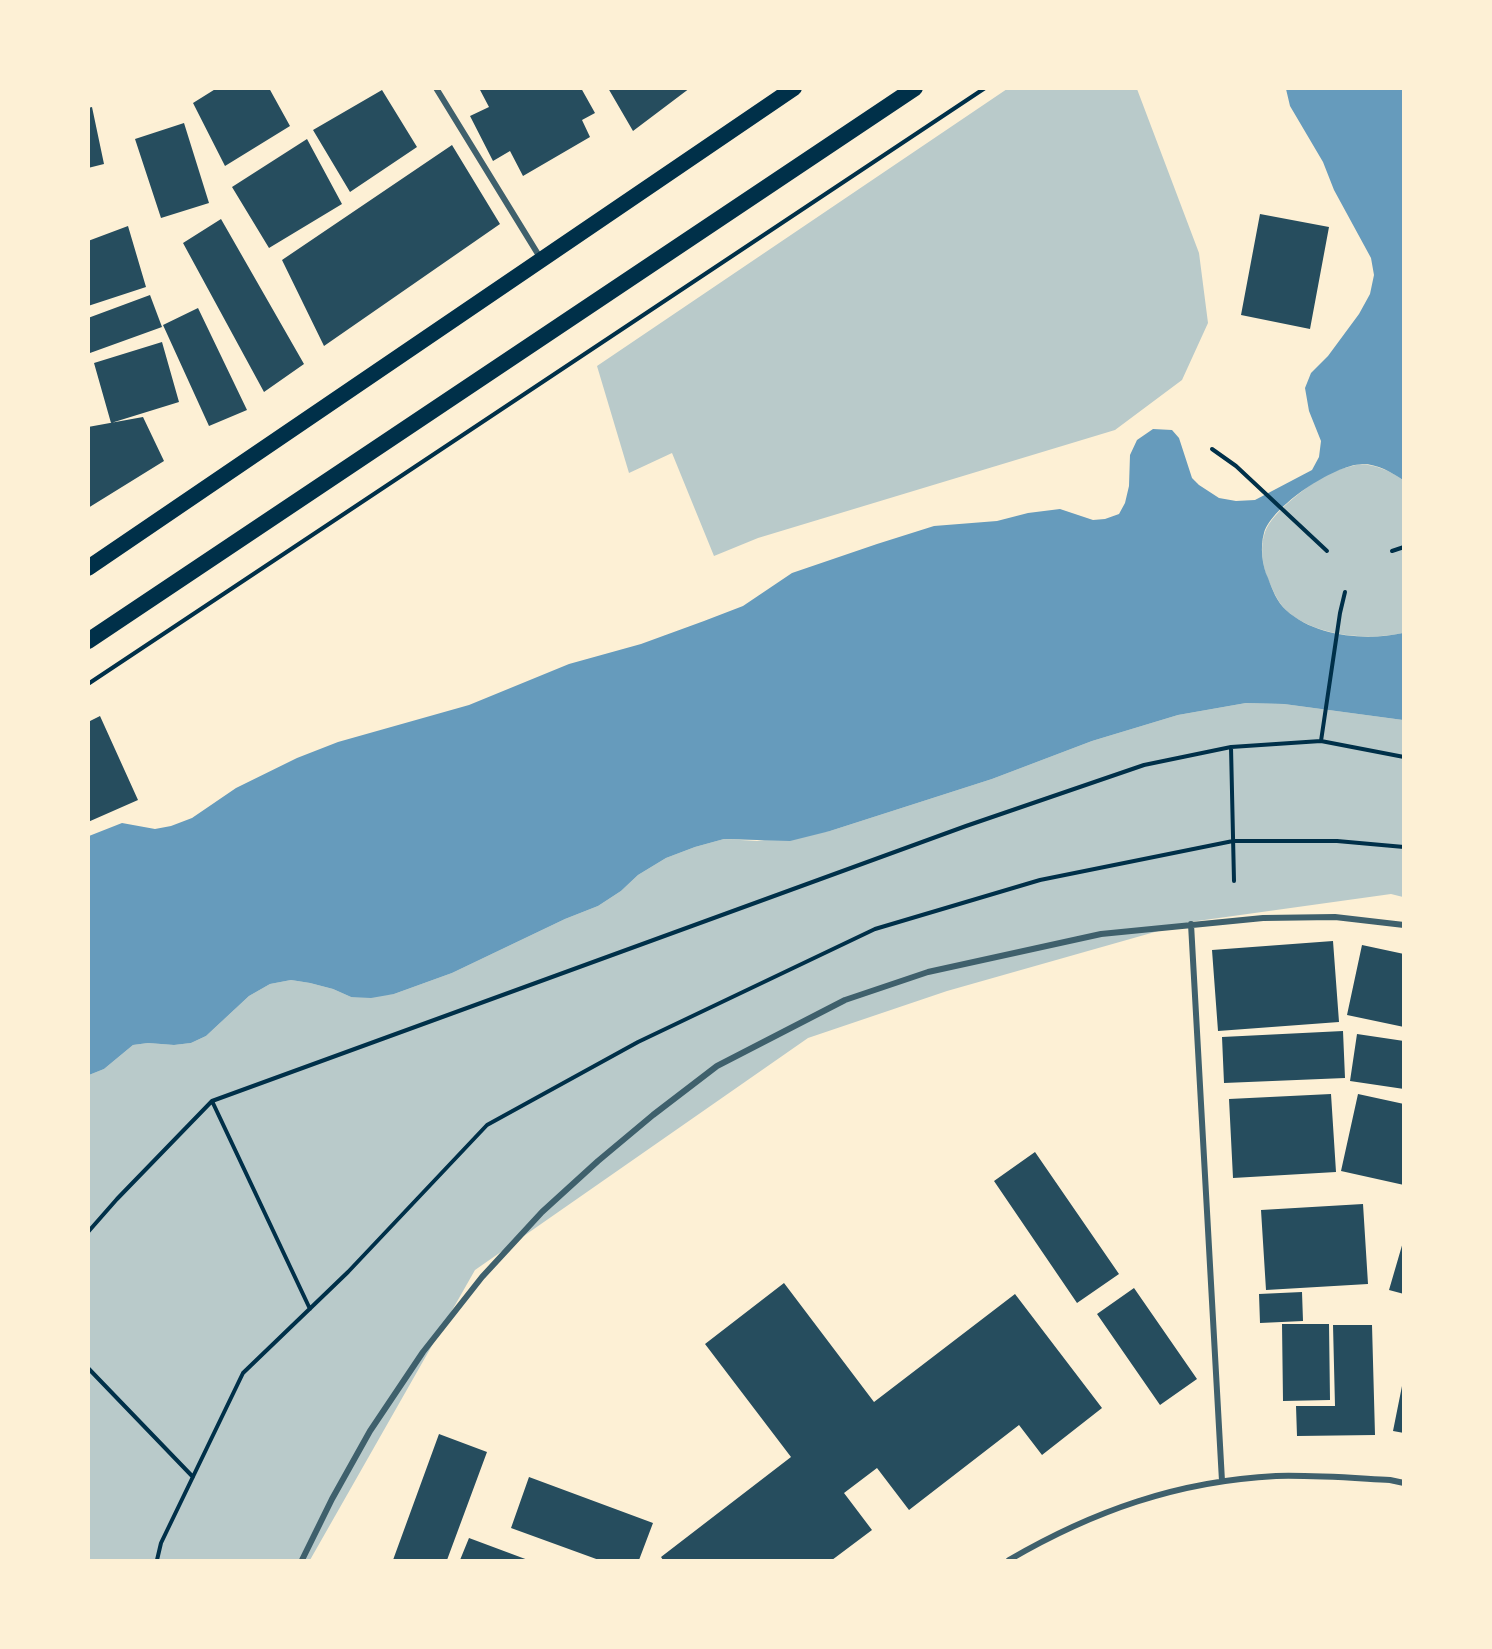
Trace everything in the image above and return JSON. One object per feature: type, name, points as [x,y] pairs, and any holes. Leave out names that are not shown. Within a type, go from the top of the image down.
[{"type":"highway","points":[[88,568],[794,88]]},
{"type":"highway","points":[[88,640],[915,88]]},
{"type":"street","points":[[436,88],[542,260]]},
{"type":"street","points":[[302,1560],[332,1499],[370,1431],[423,1352],[482,1277],[542,1212],[598,1161],[717,1066],[845,1000],[928,972],[1101,934],[1263,918],[1335,917],[1404,925]]},
{"type":"street","points":[[1191,924],[1222,1481]]},
{"type":"street","points":[[1009,1560],[1093,1517],[1138,1500],[1222,1481],[1277,1476],[1404,1483]]},
{"type":"path","points":[[88,684],[985,88]]},
{"type":"path","points":[[1212,449],[1236,466],[1327,550]]},
{"type":"path","points":[[1392,551],[1404,547]]},
{"type":"path","points":[[1321,741],[1345,592]]},
{"type":"path","points":[[88,1232],[212,1101],[966,826],[1144,765],[1232,747],[1321,741],[1404,757]]},
{"type":"path","points":[[1232,747],[1234,881]]},
{"type":"path","points":[[212,1101],[310,1309]]},
{"type":"path","points":[[88,1368],[193,1477]]},
{"type":"shaded area","points":[[1007,89],[1137,89],[1199,253],[1208,323],[1182,380],[1115,430],[758,538],[714,556],[672,453],[629,473],[597,366]]},
{"type":"shaded area","points":[[1359,464],[1393,473],[1403,480],[1403,633],[1357,636],[1325,631],[1310,625],[1296,618],[1282,606],[1265,572],[1262,542],[1269,524],[1276,515],[1314,482],[1336,471]]},
{"type":"shaded area","points":[[1246,703],[1284,704],[1403,720],[1403,897],[1391,894],[1190,922],[947,991],[808,1038],[475,1270],[310,1560],[89,1560],[89,1075],[104,1069],[133,1045],[191,1043],[206,1036],[249,996],[270,984],[291,980],[310,983],[351,997],[394,994],[452,973],[565,919],[598,906],[621,891],[638,875],[666,858],[695,847],[724,839],[757,841],[830,831],[992,779],[1092,741],[1178,715]]},
{"type":"water","points":[[1286,89],[1403,89],[1403,480],[1384,469],[1368,464],[1350,466],[1321,479],[1291,500],[1269,522],[1264,533],[1262,556],[1264,568],[1275,595],[1283,607],[1298,619],[1311,626],[1342,635],[1374,637],[1403,633],[1403,720],[1284,704],[1246,703],[1178,715],[1092,741],[992,779],[830,831],[790,841],[724,839],[695,847],[666,858],[638,875],[621,891],[598,906],[565,919],[452,973],[394,994],[371,998],[351,997],[310,983],[291,980],[270,984],[249,996],[206,1036],[191,1043],[133,1045],[104,1069],[89,1075],[89,836],[122,823],[155,829],[171,826],[192,818],[236,788],[297,758],[338,742],[469,705],[569,664],[641,644],[743,606],[792,573],[934,526],[997,521],[1028,513],[1060,509],[1093,520],[1119,514],[1125,503],[1129,486],[1130,455],[1137,440],[1153,429],[1172,430],[1179,438],[1192,478],[1219,498],[1236,501],[1255,500],[1312,470],[1319,457],[1321,441],[1309,411],[1305,388],[1311,373],[1328,356],[1359,314],[1370,294],[1374,275],[1371,258],[1334,190],[1323,162],[1290,106]]},
{"type":"building","points":[[217,88],[269,88],[290,126],[225,166],[193,103]]},
{"type":"building","points":[[479,88],[581,88],[595,113],[582,120],[590,137],[523,176],[510,151],[493,161],[470,116],[489,107]]},
{"type":"building","points":[[608,88],[690,88],[633,131]]},
{"type":"building","points":[[382,90],[417,147],[350,192],[313,130]]},
{"type":"building","points":[[92,107],[104,164],[88,168],[88,108]]},
{"type":"building","points":[[184,123],[209,203],[161,218],[135,139]]},
{"type":"building","points":[[307,139],[342,204],[269,248],[232,187]]},
{"type":"building","points":[[452,145],[500,224],[324,346],[282,260]]},
{"type":"building","points":[[1260,214],[1329,227],[1310,329],[1241,315]]},
{"type":"building","points":[[221,219],[304,364],[264,392],[183,243]]},
{"type":"building","points":[[128,226],[146,287],[88,306],[88,241]]},
{"type":"building","points":[[150,295],[162,327],[90,353],[88,318]]},
{"type":"building","points":[[198,308],[247,410],[209,426],[163,325]]},
{"type":"building","points":[[162,342],[179,402],[111,423],[94,363]]},
{"type":"building","points":[[143,417],[164,461],[88,508],[88,427]]},
{"type":"building","points":[[100,716],[138,800],[88,822],[88,722]]},
{"type":"building","points":[[1333,941],[1339,1022],[1218,1031],[1212,950]]},
{"type":"building","points":[[1362,945],[1404,954],[1404,1027],[1347,1015]]},
{"type":"building","points":[[1343,1031],[1345,1078],[1224,1083],[1222,1037]]},
{"type":"building","points":[[1357,1034],[1404,1041],[1404,1089],[1350,1081]]},
{"type":"building","points":[[1331,1094],[1336,1172],[1233,1178],[1229,1099]]},
{"type":"building","points":[[1358,1094],[1404,1104],[1404,1185],[1341,1171]]},
{"type":"building","points":[[1035,1152],[1119,1274],[1077,1303],[994,1181]]},
{"type":"building","points":[[1363,1204],[1368,1284],[1266,1290],[1261,1210]]},
{"type":"building","points":[[1404,1242],[1404,1294],[1389,1290]]},
{"type":"building","points":[[784,1283],[874,1402],[1015,1294],[1102,1408],[1042,1455],[1019,1425],[909,1510],[877,1468],[844,1493],[872,1530],[832,1560],[663,1560],[661,1557],[791,1457],[705,1344]]},
{"type":"building","points":[[1134,1288],[1197,1379],[1160,1405],[1097,1314]]},
{"type":"building","points":[[1302,1292],[1303,1321],[1260,1323],[1259,1294]]},
{"type":"building","points":[[1282,1324],[1329,1324],[1330,1400],[1283,1401]]},
{"type":"building","points":[[1333,1325],[1372,1325],[1375,1435],[1297,1436],[1296,1406],[1335,1406]]},
{"type":"building","points":[[1402,1386],[1404,1386],[1404,1433],[1393,1431]]},
{"type":"building","points":[[439,1434],[487,1452],[447,1560],[393,1560]]},
{"type":"building","points":[[529,1477],[653,1523],[639,1560],[599,1560],[511,1528]]},
{"type":"building","points":[[469,1538],[528,1560],[460,1560]]}]
